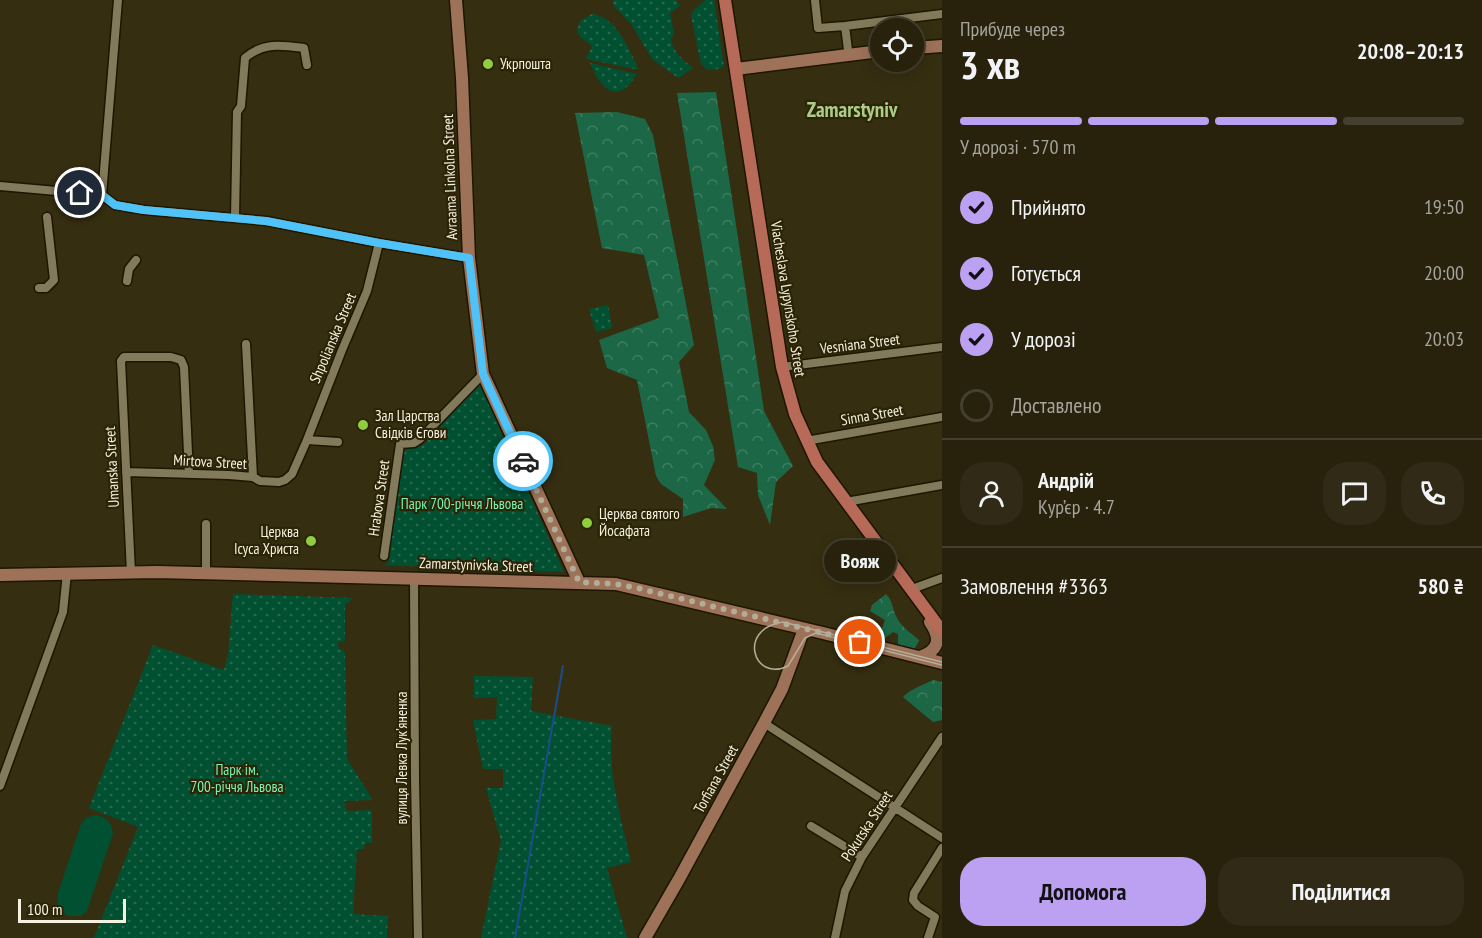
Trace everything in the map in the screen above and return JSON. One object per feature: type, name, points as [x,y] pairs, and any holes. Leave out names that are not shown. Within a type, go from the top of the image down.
[{"type":"main road","name":"Viacheslava Lypynskoho Street","points":[[725,0],[782,367],[795,414],[817,462],[942,631]]},
{"type":"street","points":[[102,195],[118,0]]},
{"type":"street","name":"Avraama Linkolna Street","points":[[456,0],[462,78],[469,258],[483,374],[579,582]]},
{"type":"street","points":[[816,4],[819,28]]},
{"type":"street","points":[[813,18],[814,29],[942,14]]},
{"type":"street","points":[[845,26],[848,50]]},
{"type":"street","points":[[235,217],[237,112],[241,106],[245,58],[254,50],[274,44],[304,48],[307,65]]},
{"type":"street","points":[[924,47],[942,46]]},
{"type":"street","points":[[736,69],[870,52]]},
{"type":"street","points":[[0,186],[102,195],[115,205],[266,221],[469,258]]},
{"type":"street","points":[[39,288],[46,288],[54,280],[47,217]]},
{"type":"street","name":"Shpolianska Street","points":[[307,440],[368,291],[379,243]]},
{"type":"street","points":[[127,281],[129,269],[136,260]]},
{"type":"street","points":[[246,344],[253,477]]},
{"type":"street","name":"Vesniana Street","points":[[782,367],[809,366],[942,347]]},
{"type":"street","name":"Umanska Street","points":[[131,573],[121,361],[124,357],[171,357],[181,360],[184,368],[189,474]]},
{"type":"street","name":"Hrabova Street","points":[[384,556],[400,444],[414,443],[420,439],[483,374]]},
{"type":"street","name":"Sinna Street","points":[[806,441],[942,417]]},
{"type":"street","points":[[307,440],[338,442]]},
{"type":"street","name":"Mirtova Street","points":[[126,472],[253,477],[260,481],[273,482],[285,480],[292,474],[307,440]]},
{"type":"street","points":[[846,502],[942,485]]},
{"type":"street","points":[[206,524],[206,573]]},
{"type":"street","points":[[0,786],[63,612],[67,573]]},
{"type":"street","name":"Zamarstynivska Street","points":[[0,575],[67,573],[381,575],[616,584],[942,663]]},
{"type":"street","points":[[901,574],[905,585],[937,632],[938,638],[931,652],[920,657]]},
{"type":"street","name":"вулиця Левка Лукʼяненка","points":[[414,578],[418,938]]},
{"type":"street","points":[[912,590],[942,579]]},
{"type":"street","name":"Torfiana Street","points":[[645,938],[782,689],[804,629]]},
{"type":"street","points":[[764,723],[942,838]]},
{"type":"street","name":"Pokutska Street","points":[[835,938],[845,891],[862,857],[942,737]]},
{"type":"street","points":[[811,826],[862,857]]},
{"type":"street","points":[[928,938],[939,919],[918,906],[913,900],[914,892],[942,848]]},
{"type":"green space","points":[[613,0],[676,0],[680,6],[670,13],[674,34],[671,39],[673,47],[693,68],[678,78],[652,59],[631,24],[613,5]]},
{"type":"green space","points":[[705,0],[714,0],[724,66],[719,69],[708,70],[701,64],[691,16]]},
{"type":"green space","points":[[592,14],[601,16],[615,28],[627,44],[639,70],[586,59],[592,46],[579,36],[577,30],[580,21]]},
{"type":"green space","points":[[590,63],[637,74],[623,90],[611,91],[599,81]]},
{"type":"green space","points":[[716,92],[764,411],[793,466],[776,482],[770,525],[758,495],[757,473],[738,467],[677,93]]},
{"type":"green space","points":[[617,112],[645,119],[653,135],[694,345],[679,362],[689,412],[706,430],[713,446],[715,460],[704,485],[727,509],[711,508],[683,517],[683,499],[661,484],[656,476],[637,380],[607,368],[599,340],[659,318],[644,255],[602,248],[575,113]]},
{"type":"green space","points":[[608,305],[612,328],[596,332],[589,309]]},
{"type":"green space","name":"Парк 700-річчя Львова","points":[[480,384],[564,572],[383,565],[388,564],[404,447],[422,446]]},
{"type":"green space","name":"Парк ім. 700-річчя Львова","points":[[233,594],[353,598],[345,605],[345,641],[338,642],[339,649],[344,650],[345,655],[347,759],[373,800],[344,801],[347,811],[372,810],[372,843],[365,843],[364,849],[357,849],[353,914],[388,916],[387,938],[94,938],[138,827],[89,808],[153,645],[224,670],[228,655]]},
{"type":"green space","points":[[886,594],[896,616],[906,630],[919,640],[914,650],[898,646],[898,634],[893,632],[884,639],[881,638],[880,634],[885,620],[870,611],[872,605]]},
{"type":"green space","points":[[474,676],[533,677],[531,711],[612,726],[613,778],[631,862],[607,868],[627,938],[481,938],[501,841],[486,788],[503,788],[503,769],[483,769],[473,720],[496,719],[497,697],[474,698]]},
{"type":"green space","points":[[933,680],[942,682],[942,720],[933,722],[903,697],[913,689]]},
{"type":"green space","points":[[94,815],[108,820],[113,834],[87,911],[81,916],[68,916],[57,907],[58,893],[81,824],[86,818]]},
{"type":"waterway","points":[[515,938],[563,666]]},
{"type":"tram line","points":[[942,662],[783,622],[768,627],[759,634],[755,643],[755,653],[759,661],[766,667],[776,669],[788,666],[805,638],[816,633],[942,665]]},
{"type":"way so far","points":[[523,461],[579,582],[616,584],[637,588],[860,642]]},
{"type":"place","name":"Укрпошта","points":[[488,64]]},
{"type":"place","name":"Зал Царства Свідків Єгови","points":[[363,425]]},
{"type":"place","name":"Церква святого Йосафата","points":[[587,523]]},
{"type":"place","name":"Церква Ісуса Христа","points":[[311,541]]},
{"type":"place","name":"Вояж","points":[[860,642]]},
{"type":"district","name":"Zamarstyniv","points":[[852,110]]},
{"type":"route","points":[[80,193],[102,195],[115,205],[144,210],[266,221],[469,258],[483,374],[523,461]]}]
